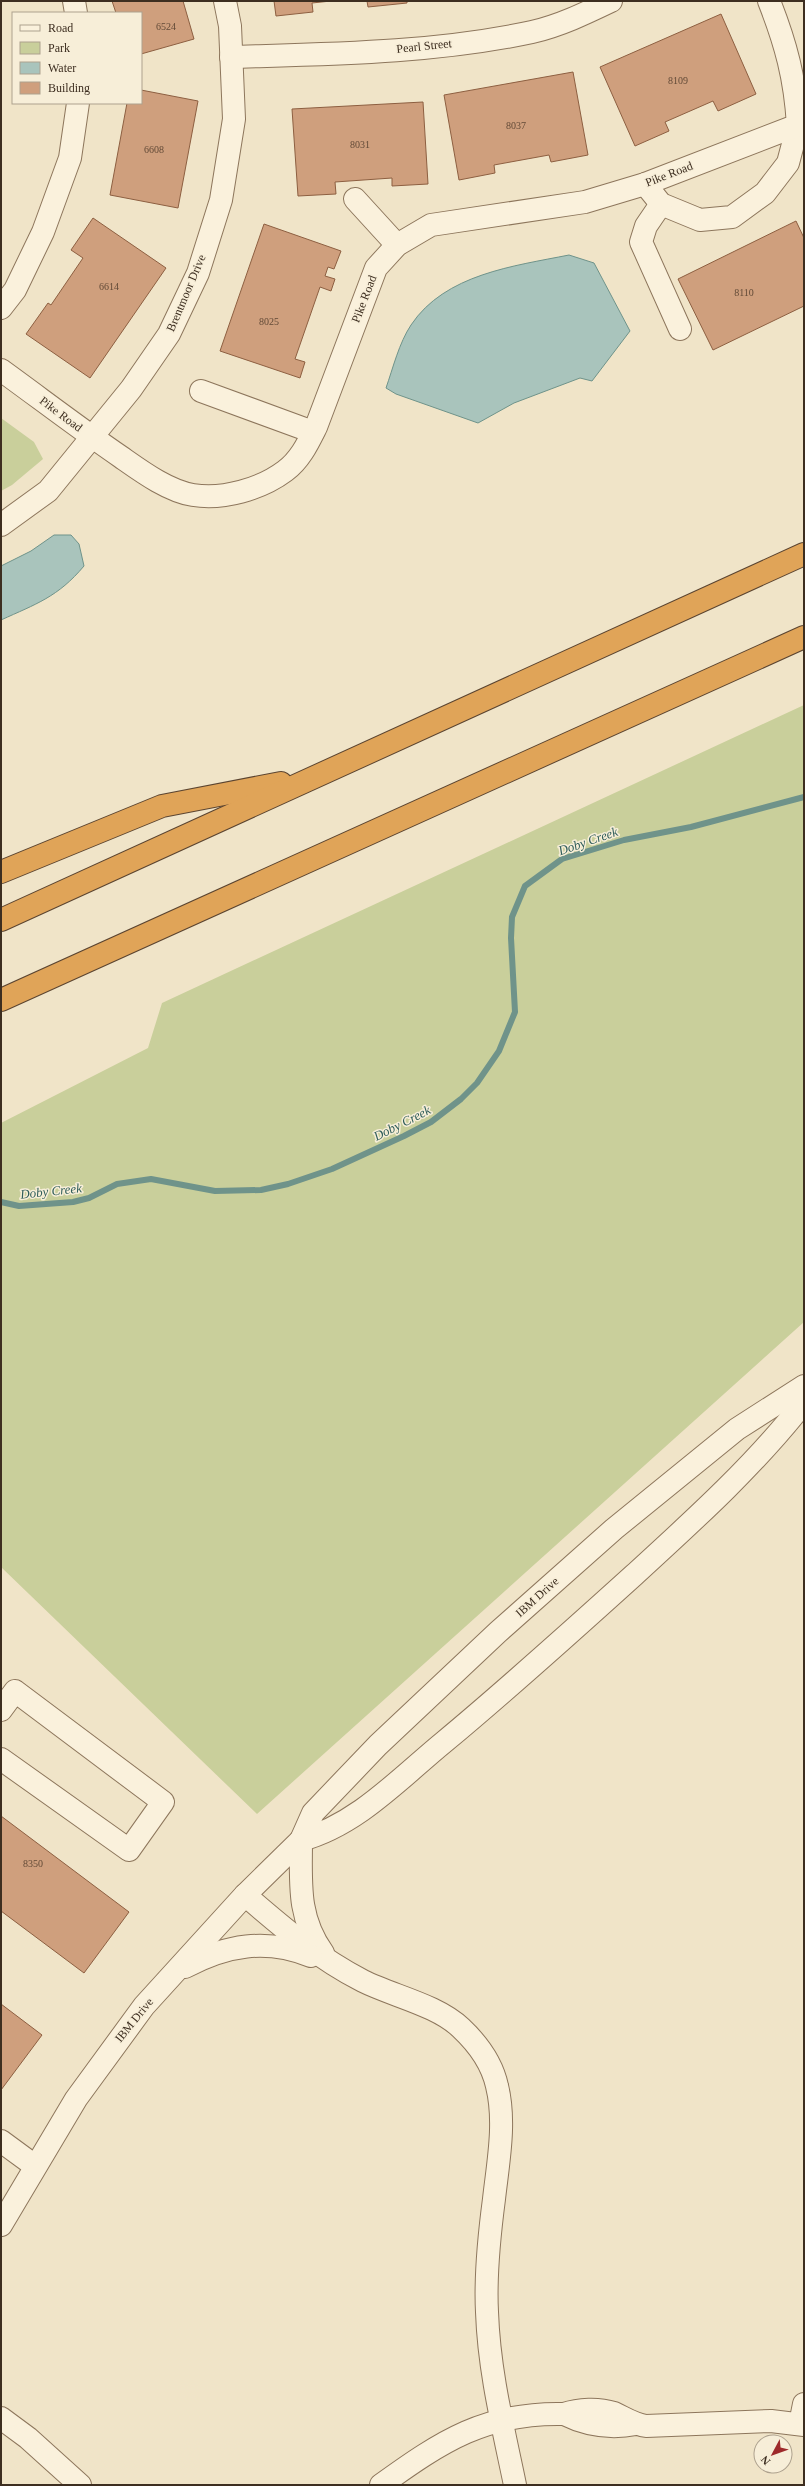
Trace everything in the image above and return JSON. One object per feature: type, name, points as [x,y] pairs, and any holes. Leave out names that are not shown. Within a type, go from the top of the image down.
[{"type":"highway","points":[[1,920],[804,554]]},
{"type":"highway","points":[[1,1000],[804,637]]},
{"type":"highway","points":[[1,872],[162,806],[317,776]]},
{"type":"street","points":[[74,1],[76,12]]},
{"type":"street","name":"Brentmoor Drive","points":[[1,525],[48,491],[131,389],[170,334],[198,273],[220,200],[234,119],[230,26],[225,1]]},
{"type":"street","name":"Pearl Street","points":[[231,57],[417,49],[533,32],[583,14],[611,1]]},
{"type":"street","points":[[645,184],[661,204],[700,220],[732,217],[765,192],[788,163],[798,125],[796,92],[786,45],[769,1]]},
{"type":"street","points":[[1,308],[15,290],[43,232],[70,158],[78,104]]},
{"type":"street","name":"Pike Road","points":[[1,370],[92,437],[154,480],[193,495],[224,494],[257,487],[286,471],[305,449],[313,432],[376,268],[397,245],[431,225],[585,202],[645,184],[798,125]]},
{"type":"street","points":[[355,199],[397,245]]},
{"type":"street","points":[[661,204],[646,226],[641,242],[680,329]]},
{"type":"street","points":[[201,392],[313,432]]},
{"type":"street","name":"IBM Drive","points":[[1,2225],[76,2099],[111,2048],[170,1977],[245,1895],[301,1840],[313,1813],[378,1745],[552,1583],[694,1463],[764,1410],[804,1386]]},
{"type":"street","name":"IBM Drive","points":[[301,1840],[316,1836],[346,1821],[494,1700],[670,1541],[768,1444],[804,1402]]},
{"type":"street","points":[[1,1710],[15,1691],[163,1802],[129,1850],[1,1759]]},
{"type":"street","points":[[301,1840],[302,1899],[305,1921],[317,1945],[335,1966]]},
{"type":"street","points":[[245,1895],[293,1936],[335,1966]]},
{"type":"street","points":[[170,1977],[199,1960],[219,1951],[258,1944],[284,1947],[335,1966],[387,1993],[434,2010],[453,2021],[479,2048],[493,2073],[501,2113],[487,2250],[486,2311],[492,2376],[515,2485]]},
{"type":"street","points":[[1,2142],[35,2166]]},
{"type":"street","points":[[381,2485],[445,2440],[468,2430],[527,2414],[564,2414],[581,2410],[606,2411],[636,2424],[771,2422],[803,2418]]},
{"type":"street","points":[[2,2419],[80,2485]]},
{"type":"green space","points":[[1,418],[34,442],[43,459],[12,485],[1,491]]},
{"type":"green space","points":[[804,705],[804,1322],[257,1814],[1,1567],[1,1123],[148,1048],[162,1003]]},
{"type":"water","points":[[569,255],[594,263],[630,331],[592,381],[580,378],[514,403],[478,423],[396,394],[386,388],[403,340],[411,325],[425,308],[442,294],[461,283],[482,275],[526,263]]},
{"type":"water","points":[[54,535],[71,535],[79,544],[84,566],[65,585],[46,599],[1,620],[1,566],[31,551]]},
{"type":"building","points":[[112,1],[183,1],[194,39],[142,54],[142,12],[116,12]]},
{"type":"building","points":[[274,1],[331,1],[312,3],[313,12],[276,16]]},
{"type":"building","points":[[367,1],[407,1],[407,3],[368,7]]},
{"type":"building","points":[[721,14],[756,94],[718,111],[713,101],[665,122],[669,131],[635,146],[600,67]]},
{"type":"building","points":[[573,72],[588,155],[551,162],[549,155],[494,165],[495,173],[459,180],[444,95]]},
{"type":"building","points":[[142,90],[198,101],[178,208],[110,195],[127,104],[142,104]]},
{"type":"building","points":[[423,102],[428,184],[392,186],[392,178],[335,182],[336,194],[298,196],[292,109]]},
{"type":"building","points":[[93,218],[166,268],[90,378],[26,334],[48,303],[51,305],[83,258],[71,250]]},
{"type":"building","points":[[796,221],[804,238],[804,306],[713,350],[678,279]]},
{"type":"building","points":[[264,224],[341,251],[334,269],[328,267],[325,276],[335,279],[331,291],[320,287],[295,359],[305,362],[300,378],[220,351]]},
{"type":"building","points":[[1,1816],[129,1912],[84,1973],[1,1911]]},
{"type":"building","points":[[1,2004],[42,2035],[1,2090]]},
{"type":"waterway","name":"Doby Creek","points":[[1,1202],[19,1206],[73,1202],[89,1198],[117,1184],[151,1179],[215,1191],[261,1190],[288,1184],[332,1169],[404,1136],[431,1122],[461,1099],[477,1083],[499,1051],[515,1012],[511,938],[512,917],[525,886],[562,859],[624,840],[691,827],[804,797]]}]
